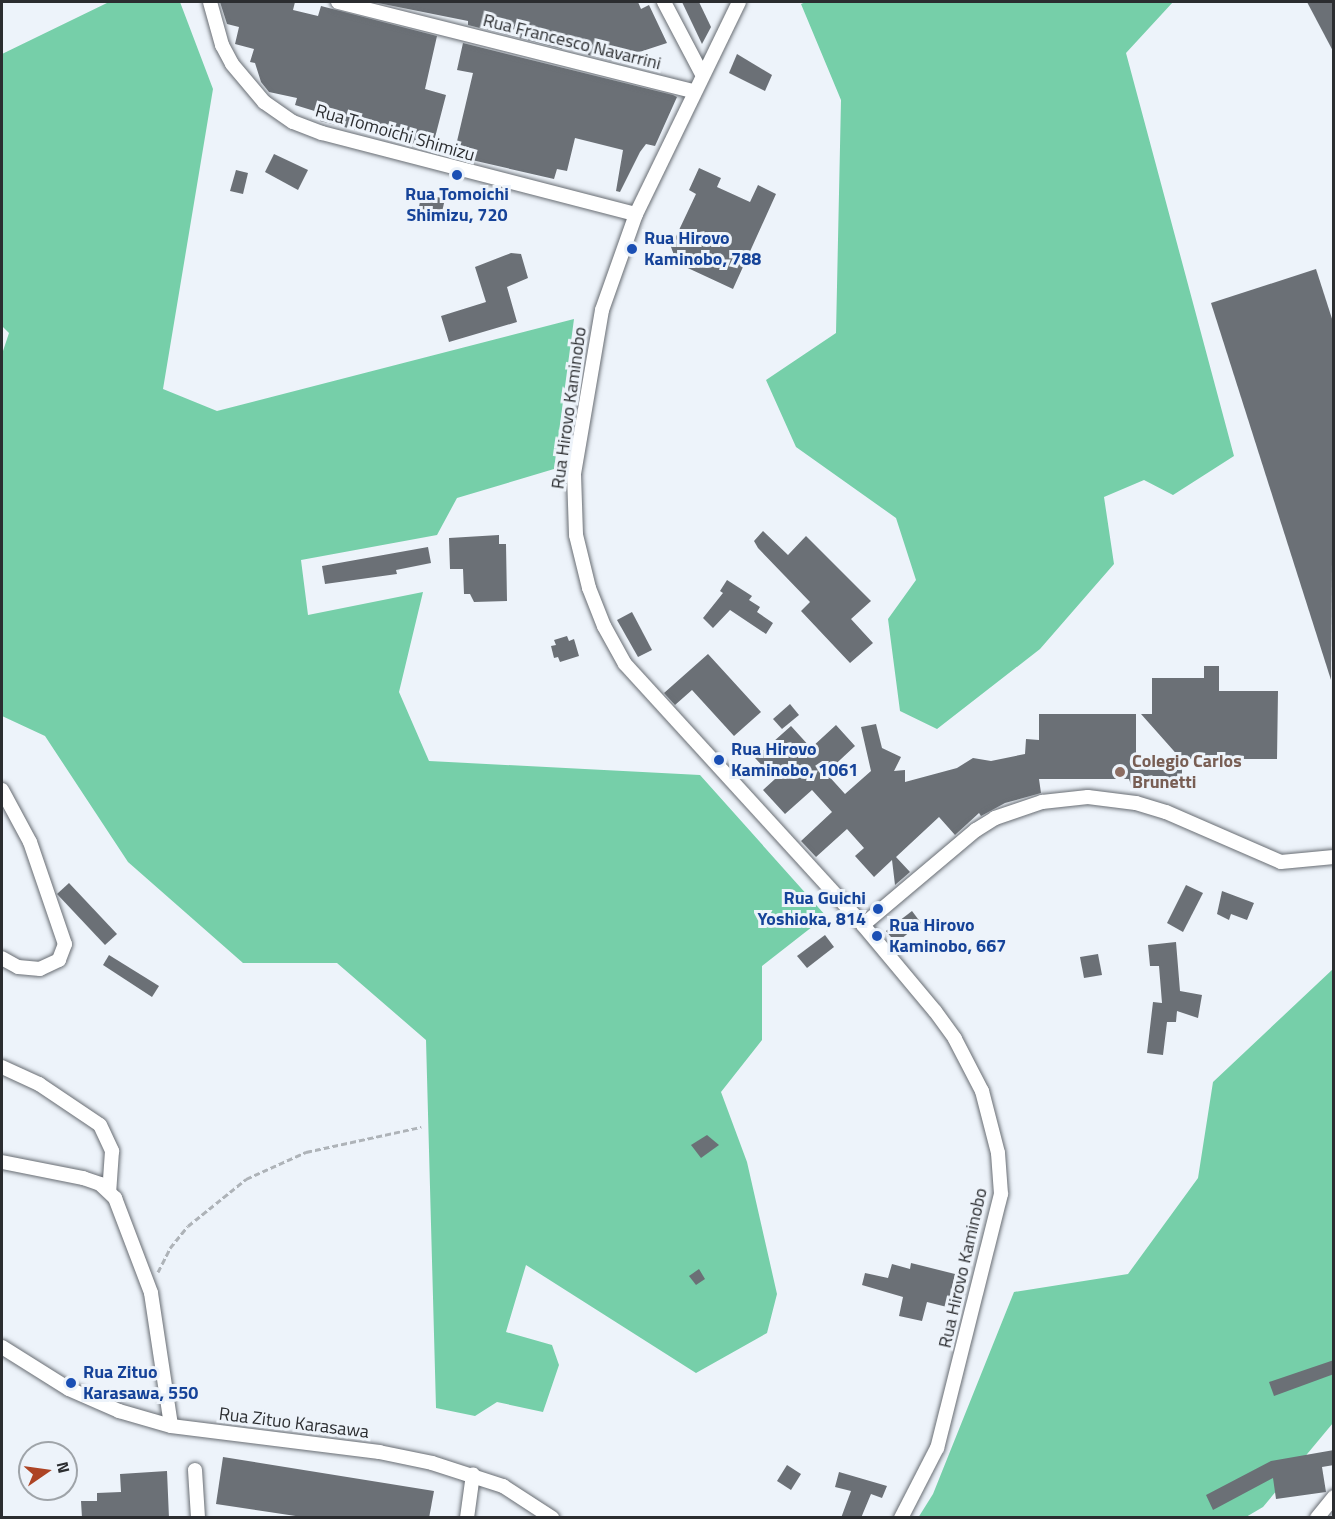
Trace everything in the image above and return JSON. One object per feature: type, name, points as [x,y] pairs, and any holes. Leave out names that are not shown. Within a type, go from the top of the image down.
[{"type":"street","name":"Rua Tomoichi Shimizu","points":[[210,2],[222,45],[232,64],[264,102],[293,122],[322,133],[636,214]]},
{"type":"street","name":"Rua Francesco Navarrini","points":[[345,2],[693,91]]},
{"type":"street","points":[[664,2],[702,74]]},
{"type":"street","name":"Rua Hirovo Kaminobo","points":[[739,2],[693,91],[636,214],[602,310],[574,474],[576,535],[589,588],[604,626],[625,664],[863,925],[935,1011],[971,1068],[990,1116],[1001,1172],[993,1233],[948,1411],[929,1466],[901,1518]]},
{"type":"street","points":[[2,790],[35,852],[65,944],[59,960],[40,969],[18,967],[2,958]]},
{"type":"street","points":[[863,925],[958,842],[995,818],[1042,802],[1088,797],[1136,803],[1166,812],[1281,862],[1334,858]]},
{"type":"street","points":[[2,1067],[39,1084],[100,1125],[112,1151],[109,1190]]},
{"type":"street","points":[[2,1162],[83,1178],[109,1190],[120,1207],[151,1293],[171,1426]]},
{"type":"street","name":"Rua Zituo Karasawa","points":[[2,1347],[69,1389],[119,1411],[171,1426],[379,1452],[472,1474],[503,1486],[552,1518]]},
{"type":"street","points":[[195,1470],[198,1518]]},
{"type":"street","points":[[467,1518],[472,1474]]},
{"type":"street","points":[[1317,1518],[1334,1497]]},
{"type":"path","points":[[151,1293],[161,1264],[179,1236],[212,1204],[246,1179],[315,1150],[421,1127]]},
{"type":"green space","points":[[109,2],[180,2],[213,89],[163,389],[217,411],[574,319],[554,469],[457,498],[437,535],[301,560],[308,615],[423,592],[399,692],[429,761],[700,775],[826,916],[762,966],[762,1040],[721,1092],[747,1162],[777,1294],[767,1333],[696,1373],[526,1265],[506,1332],[552,1345],[559,1365],[543,1412],[497,1402],[475,1416],[436,1408],[426,1040],[337,963],[243,963],[128,862],[45,736],[2,716],[2,354],[9,333],[2,326],[2,54]]},
{"type":"green space","points":[[806,2],[1173,2],[1126,53],[1234,456],[1173,495],[1144,480],[1104,497],[1114,564],[1040,649],[937,729],[900,711],[888,619],[916,580],[896,518],[796,447],[766,380],[836,333],[841,100],[801,4]]},
{"type":"green space","points":[[1333,969],[1333,1423],[1263,1507],[1246,1517],[918,1518],[933,1494],[1014,1292],[1128,1274],[1198,1178],[1213,1082]]},
{"type":"building","points":[[220,2],[295,2],[293,10],[318,16],[321,6],[437,36],[425,89],[446,95],[432,149],[320,121],[321,113],[295,105],[297,98],[269,92],[261,82],[255,63],[250,62],[254,49],[235,44],[239,27],[227,24]]},
{"type":"building","points":[[373,2],[638,2],[641,9],[649,5],[667,43],[612,61],[588,55],[591,42],[565,35],[562,49],[468,25],[468,21]]},
{"type":"building","points":[[682,2],[699,2],[711,27],[702,44]]},
{"type":"building","points":[[1307,2],[1334,2],[1334,53]]},
{"type":"building","points":[[463,43],[677,97],[655,146],[646,144],[620,192],[616,191],[623,150],[575,138],[567,171],[557,169],[554,179],[463,158],[454,154],[473,73],[457,70]]},
{"type":"building","points":[[737,54],[772,75],[765,91],[729,73]]},
{"type":"building","points":[[274,154],[308,170],[298,190],[265,172]]},
{"type":"building","points":[[699,168],[721,178],[717,187],[750,202],[758,185],[776,194],[733,289],[677,263],[671,247],[696,194],[689,190]]},
{"type":"building","points":[[236,170],[248,173],[243,194],[230,191]]},
{"type":"building","points":[[422,193],[445,199],[441,216],[418,211]]},
{"type":"building","points":[[511,253],[521,254],[528,278],[507,287],[517,322],[449,342],[441,316],[486,302],[475,267]]},
{"type":"building","points":[[1316,269],[1334,325],[1331,680],[1211,303]]},
{"type":"building","points":[[763,531],[788,555],[806,536],[871,601],[851,619],[873,643],[850,663],[801,611],[810,602],[758,548],[754,541]]},
{"type":"building","points":[[499,535],[499,544],[506,544],[507,601],[474,602],[470,594],[464,594],[463,569],[450,569],[449,538]]},
{"type":"building","points":[[428,547],[431,563],[396,570],[397,574],[325,584],[322,566]]},
{"type":"building","points":[[727,580],[752,596],[749,600],[760,607],[757,612],[773,623],[766,634],[730,610],[713,628],[703,618],[723,593],[720,591]]},
{"type":"building","points":[[632,612],[652,650],[638,657],[617,620]]},
{"type":"building","points":[[567,636],[569,641],[574,639],[579,656],[560,662],[558,657],[554,658],[551,646],[556,645],[554,640]]},
{"type":"building","points":[[708,654],[761,712],[734,736],[692,690],[675,705],[664,693]]},
{"type":"building","points":[[1204,666],[1219,666],[1219,691],[1278,691],[1277,759],[1181,759],[1141,714],[1152,714],[1152,678],[1204,678]]},
{"type":"building","points":[[790,704],[799,715],[782,729],[773,719]]},
{"type":"building","points":[[1039,714],[1136,714],[1136,764],[1182,760],[1182,784],[1132,788],[1129,779],[1039,779],[1041,793],[1005,803],[981,816],[979,813],[955,835],[939,817],[896,857],[910,872],[895,885],[892,860],[874,877],[855,856],[864,848],[847,829],[816,857],[801,841],[832,812],[812,790],[785,814],[763,790],[775,779],[755,758],[791,726],[811,748],[836,725],[855,746],[826,773],[845,794],[871,771],[861,727],[876,724],[882,748],[901,757],[894,771],[905,770],[905,782],[957,768],[973,758],[991,761],[1025,754],[1026,739],[1039,740]]},
{"type":"building","points":[[69,883],[117,934],[105,945],[57,894]]},
{"type":"building","points":[[1186,885],[1203,893],[1183,932],[1167,923]]},
{"type":"building","points":[[1222,891],[1254,903],[1247,920],[1231,914],[1229,920],[1217,914]]},
{"type":"building","points":[[912,911],[921,923],[896,943],[886,931]]},
{"type":"building","points":[[825,935],[834,947],[807,968],[797,956]]},
{"type":"building","points":[[1176,942],[1180,991],[1202,995],[1198,1018],[1177,1011],[1176,1022],[1167,1022],[1163,1055],[1147,1053],[1153,1002],[1162,1003],[1159,966],[1150,966],[1148,945]]},
{"type":"building","points":[[1098,954],[1102,975],[1084,978],[1080,957]]},
{"type":"building","points":[[109,955],[159,986],[152,997],[103,965]]},
{"type":"building","points":[[707,1135],[719,1145],[701,1158],[691,1145]]},
{"type":"building","points":[[911,1263],[955,1274],[947,1307],[927,1302],[922,1321],[899,1316],[903,1297],[862,1285],[865,1273],[888,1278],[892,1264],[910,1269]]},
{"type":"building","points":[[699,1269],[705,1279],[696,1285],[689,1276]]},
{"type":"building","points":[[1334,1360],[1334,1374],[1274,1396],[1269,1382]]},
{"type":"building","points":[[1334,1450],[1334,1465],[1322,1467],[1326,1492],[1276,1499],[1273,1478],[1213,1510],[1206,1495],[1271,1461]]},
{"type":"building","points":[[223,1457],[434,1491],[429,1518],[309,1518],[216,1504]]},
{"type":"building","points":[[787,1465],[801,1474],[791,1490],[777,1481]]},
{"type":"building","points":[[167,1471],[169,1518],[82,1518],[81,1501],[97,1501],[97,1493],[121,1492],[120,1474]]},
{"type":"building","points":[[839,1472],[887,1486],[882,1498],[871,1494],[861,1518],[841,1518],[851,1491],[835,1487]]},
{"type":"place","name":"Rua Tomoichi Shimizu, 720","points":[[457,175]]},
{"type":"place","name":"Rua Hirovo Kaminobo, 788","points":[[632,249]]},
{"type":"place","name":"Rua Hirovo Kaminobo, 1061","points":[[719,760]]},
{"type":"place","name":"Colegio Carlos Brunetti","points":[[1120,772]]},
{"type":"place","name":"Rua Guichi Yoshioka, 814","points":[[878,909]]},
{"type":"place","name":"Rua Hirovo Kaminobo, 667","points":[[877,936]]},
{"type":"place","name":"Rua Zituo Karasawa, 550","points":[[71,1383]]}]
